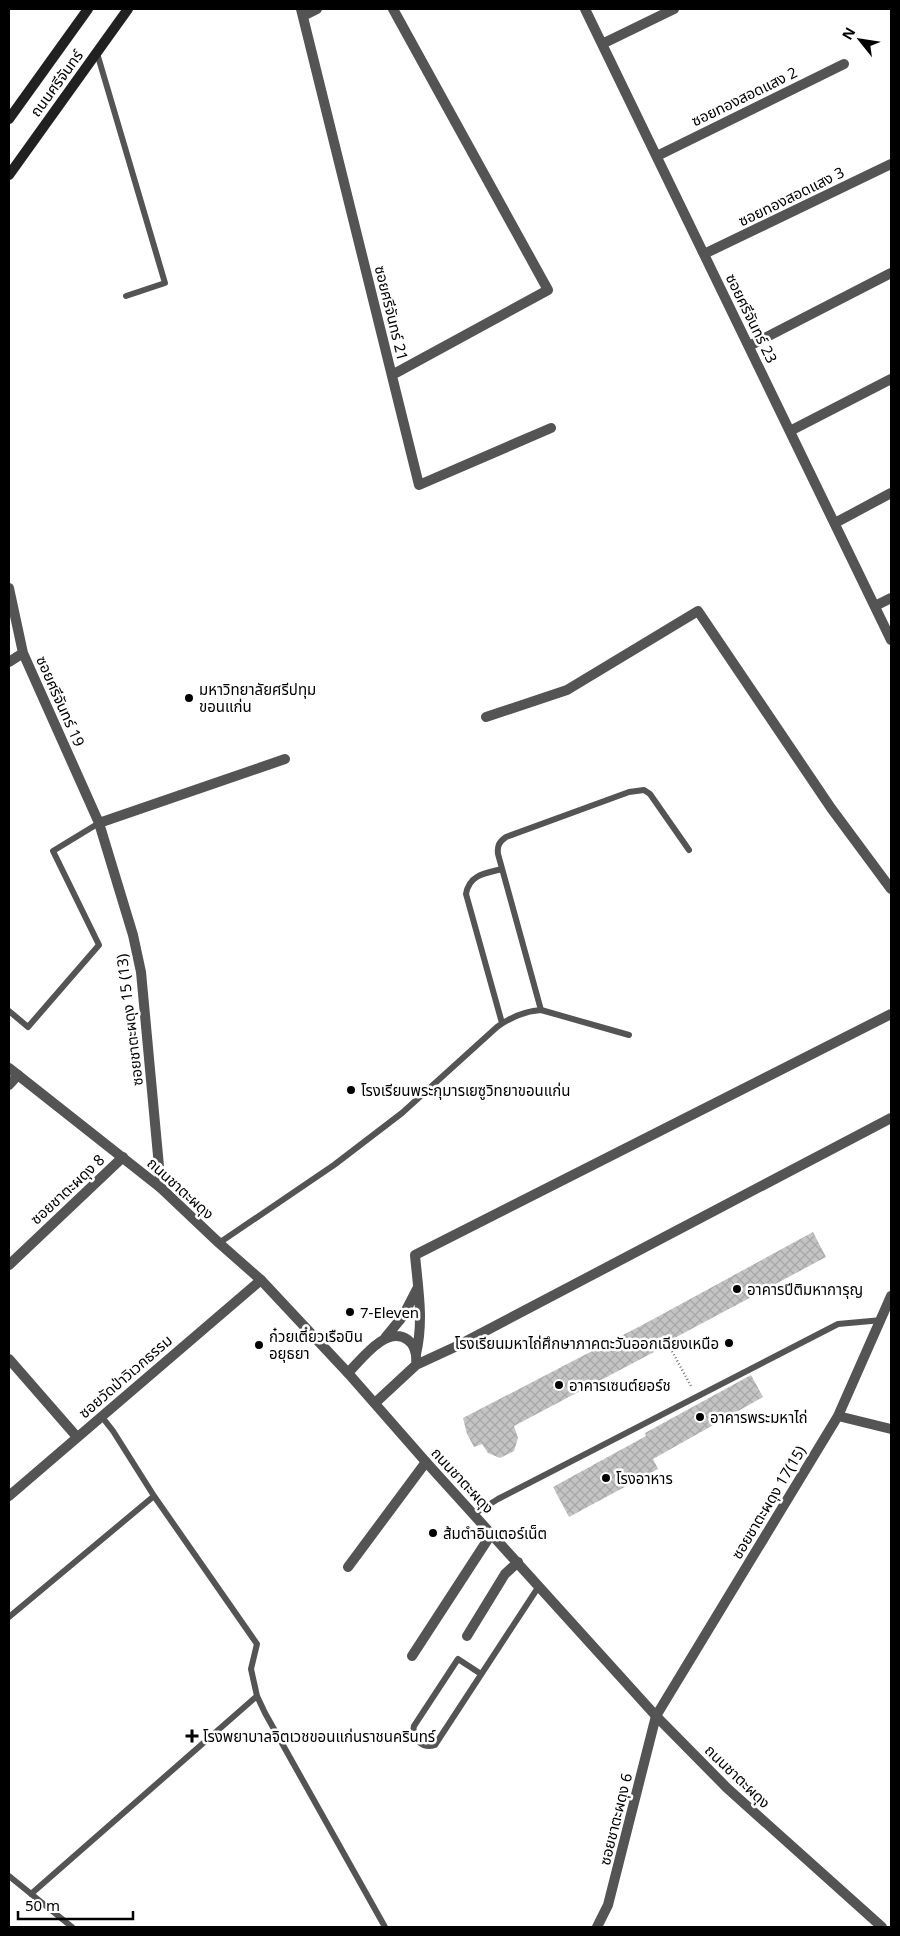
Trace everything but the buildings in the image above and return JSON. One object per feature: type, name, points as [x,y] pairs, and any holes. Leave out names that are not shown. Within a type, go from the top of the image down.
[{"type":"main road","name":"ถนนศรีจันทร์","points":[[9,119],[88,9]]},
{"type":"main road","name":"ถนนศรีจันทร์","points":[[9,175],[128,9]]},
{"type":"street","points":[[302,12],[317,9]]},
{"type":"street","points":[[392,375],[548,290],[393,9]]},
{"type":"street","name":"ซอยศรีจันทร์ 23","points":[[585,9],[891,640]]},
{"type":"street","points":[[602,44],[674,9]]},
{"type":"street","name":"ซอยศรีจันทร์ 21","points":[[302,12],[419,485],[552,428]]},
{"type":"street","name":"ซอยทองสอดแสง 2","points":[[657,156],[844,64]]},
{"type":"street","name":"ซอยทองสอดแสง 3","points":[[704,254],[891,164]]},
{"type":"street","points":[[749,346],[891,273]]},
{"type":"street","points":[[790,431],[891,379]]},
{"type":"street","points":[[835,523],[891,493]]},
{"type":"street","name":"ซอยศรีจันทร์ 19","points":[[9,588],[22,653],[99,823]]},
{"type":"street","points":[[875,606],[891,598]]},
{"type":"street","points":[[486,717],[567,690],[698,611],[831,808],[891,890]]},
{"type":"street","points":[[9,662],[22,653]]},
{"type":"street","points":[[99,823],[285,758]]},
{"type":"street","name":"ซอยชาตะผดุง 15 (13)","points":[[99,823],[133,935],[141,972],[161,1188]]},
{"type":"street","points":[[416,1365],[416,1354],[421,1334],[415,1255],[891,1014]]},
{"type":"street","name":"ถนนชาตะผดุง","points":[[9,1068],[161,1188],[261,1280],[348,1373],[656,1716],[727,1788],[882,1927]]},
{"type":"street","points":[[9,1084],[18,1076]]},
{"type":"street","points":[[376,1404],[416,1365],[466,1341],[891,1118]]},
{"type":"street","name":"ซอยชาตะผดุง 8","points":[[9,1265],[123,1157]]},
{"type":"street","name":"ซอยวัดป่าวิเวกธรรม","points":[[9,1496],[261,1280]]},
{"type":"street","points":[[348,1373],[385,1338],[403,1316],[418,1288]]},
{"type":"street","name":"ซอยชาตะผดุง 17(15)","points":[[656,1716],[838,1416],[887,1322],[891,1296]]},
{"type":"street","points":[[385,1338],[393,1336],[403,1337],[412,1343],[416,1354]]},
{"type":"street","points":[[9,1359],[77,1437]]},
{"type":"street","points":[[838,1416],[891,1429]]},
{"type":"street","points":[[348,1567],[426,1462]]},
{"type":"street","points":[[412,1656],[492,1533]]},
{"type":"street","points":[[467,1636],[505,1574],[518,1562]]},
{"type":"street","name":"ซอยชาตะผดุง 6","points":[[597,1927],[608,1905],[656,1716]]},
{"type":"lane","points":[[97,53],[165,283],[126,296]]},
{"type":"lane","points":[[542,1010],[502,869],[497,848],[500,842],[506,837],[637,790],[644,790],[650,794],[689,850]]},
{"type":"lane","points":[[9,1011],[28,1027],[99,945],[53,851],[99,823]]},
{"type":"lane","points":[[502,869],[479,875],[467,887],[466,894],[502,1023]]},
{"type":"lane","points":[[219,1243],[334,1165],[402,1113],[502,1023],[528,1011],[542,1010],[629,1035]]},
{"type":"lane","points":[[474,1514],[498,1499],[838,1324],[887,1322]]},
{"type":"lane","points":[[102,1416],[154,1496],[257,1644],[251,1669],[257,1696],[385,1927]]},
{"type":"lane","points":[[9,1617],[154,1496]]},
{"type":"lane","points":[[482,1674],[458,1659],[414,1726],[413,1730],[417,1741],[427,1746],[435,1746],[482,1674],[539,1586]]},
{"type":"lane","points":[[31,1894],[257,1696]]},
{"type":"lane","points":[[9,1876],[72,1927]]},
{"type":"path","points":[[667,1342],[697,1396]]},
{"type":"place","name":"มหาวิทยาลัยศรีปทุม ขอนแก่น","points":[[189,698]]},
{"type":"place","name":"โรงเรียนพระกุมารเยซูวิทยาขอนแก่น","points":[[351,1090]]},
{"type":"place","name":"อาคารปีติมหาการุญ","points":[[737,1289]]},
{"type":"place","name":"7-Eleven","points":[[350,1312]]},
{"type":"place","name":"โรงเรียนมหาไถ่ศึกษาภาคตะวันออกเฉียงเหนือ","points":[[729,1343]]},
{"type":"place","name":"ก๋วยเตี๋ยวเรือบิน อยุธยา","points":[[259,1345]]},
{"type":"place","name":"อาคารเซนต์ยอร์ช","points":[[559,1385]]},
{"type":"place","name":"อาคารพระมหาไถ่","points":[[700,1417]]},
{"type":"place","name":"โรงอาหาร","points":[[606,1478]]},
{"type":"place","name":"ส้มตำอินเตอร์เน็ต","points":[[433,1533]]},
{"type":"place","name":"โรงพยาบาลจิตเวชขอนแก่นราชนครินทร์","points":[[192,1736]]}]
